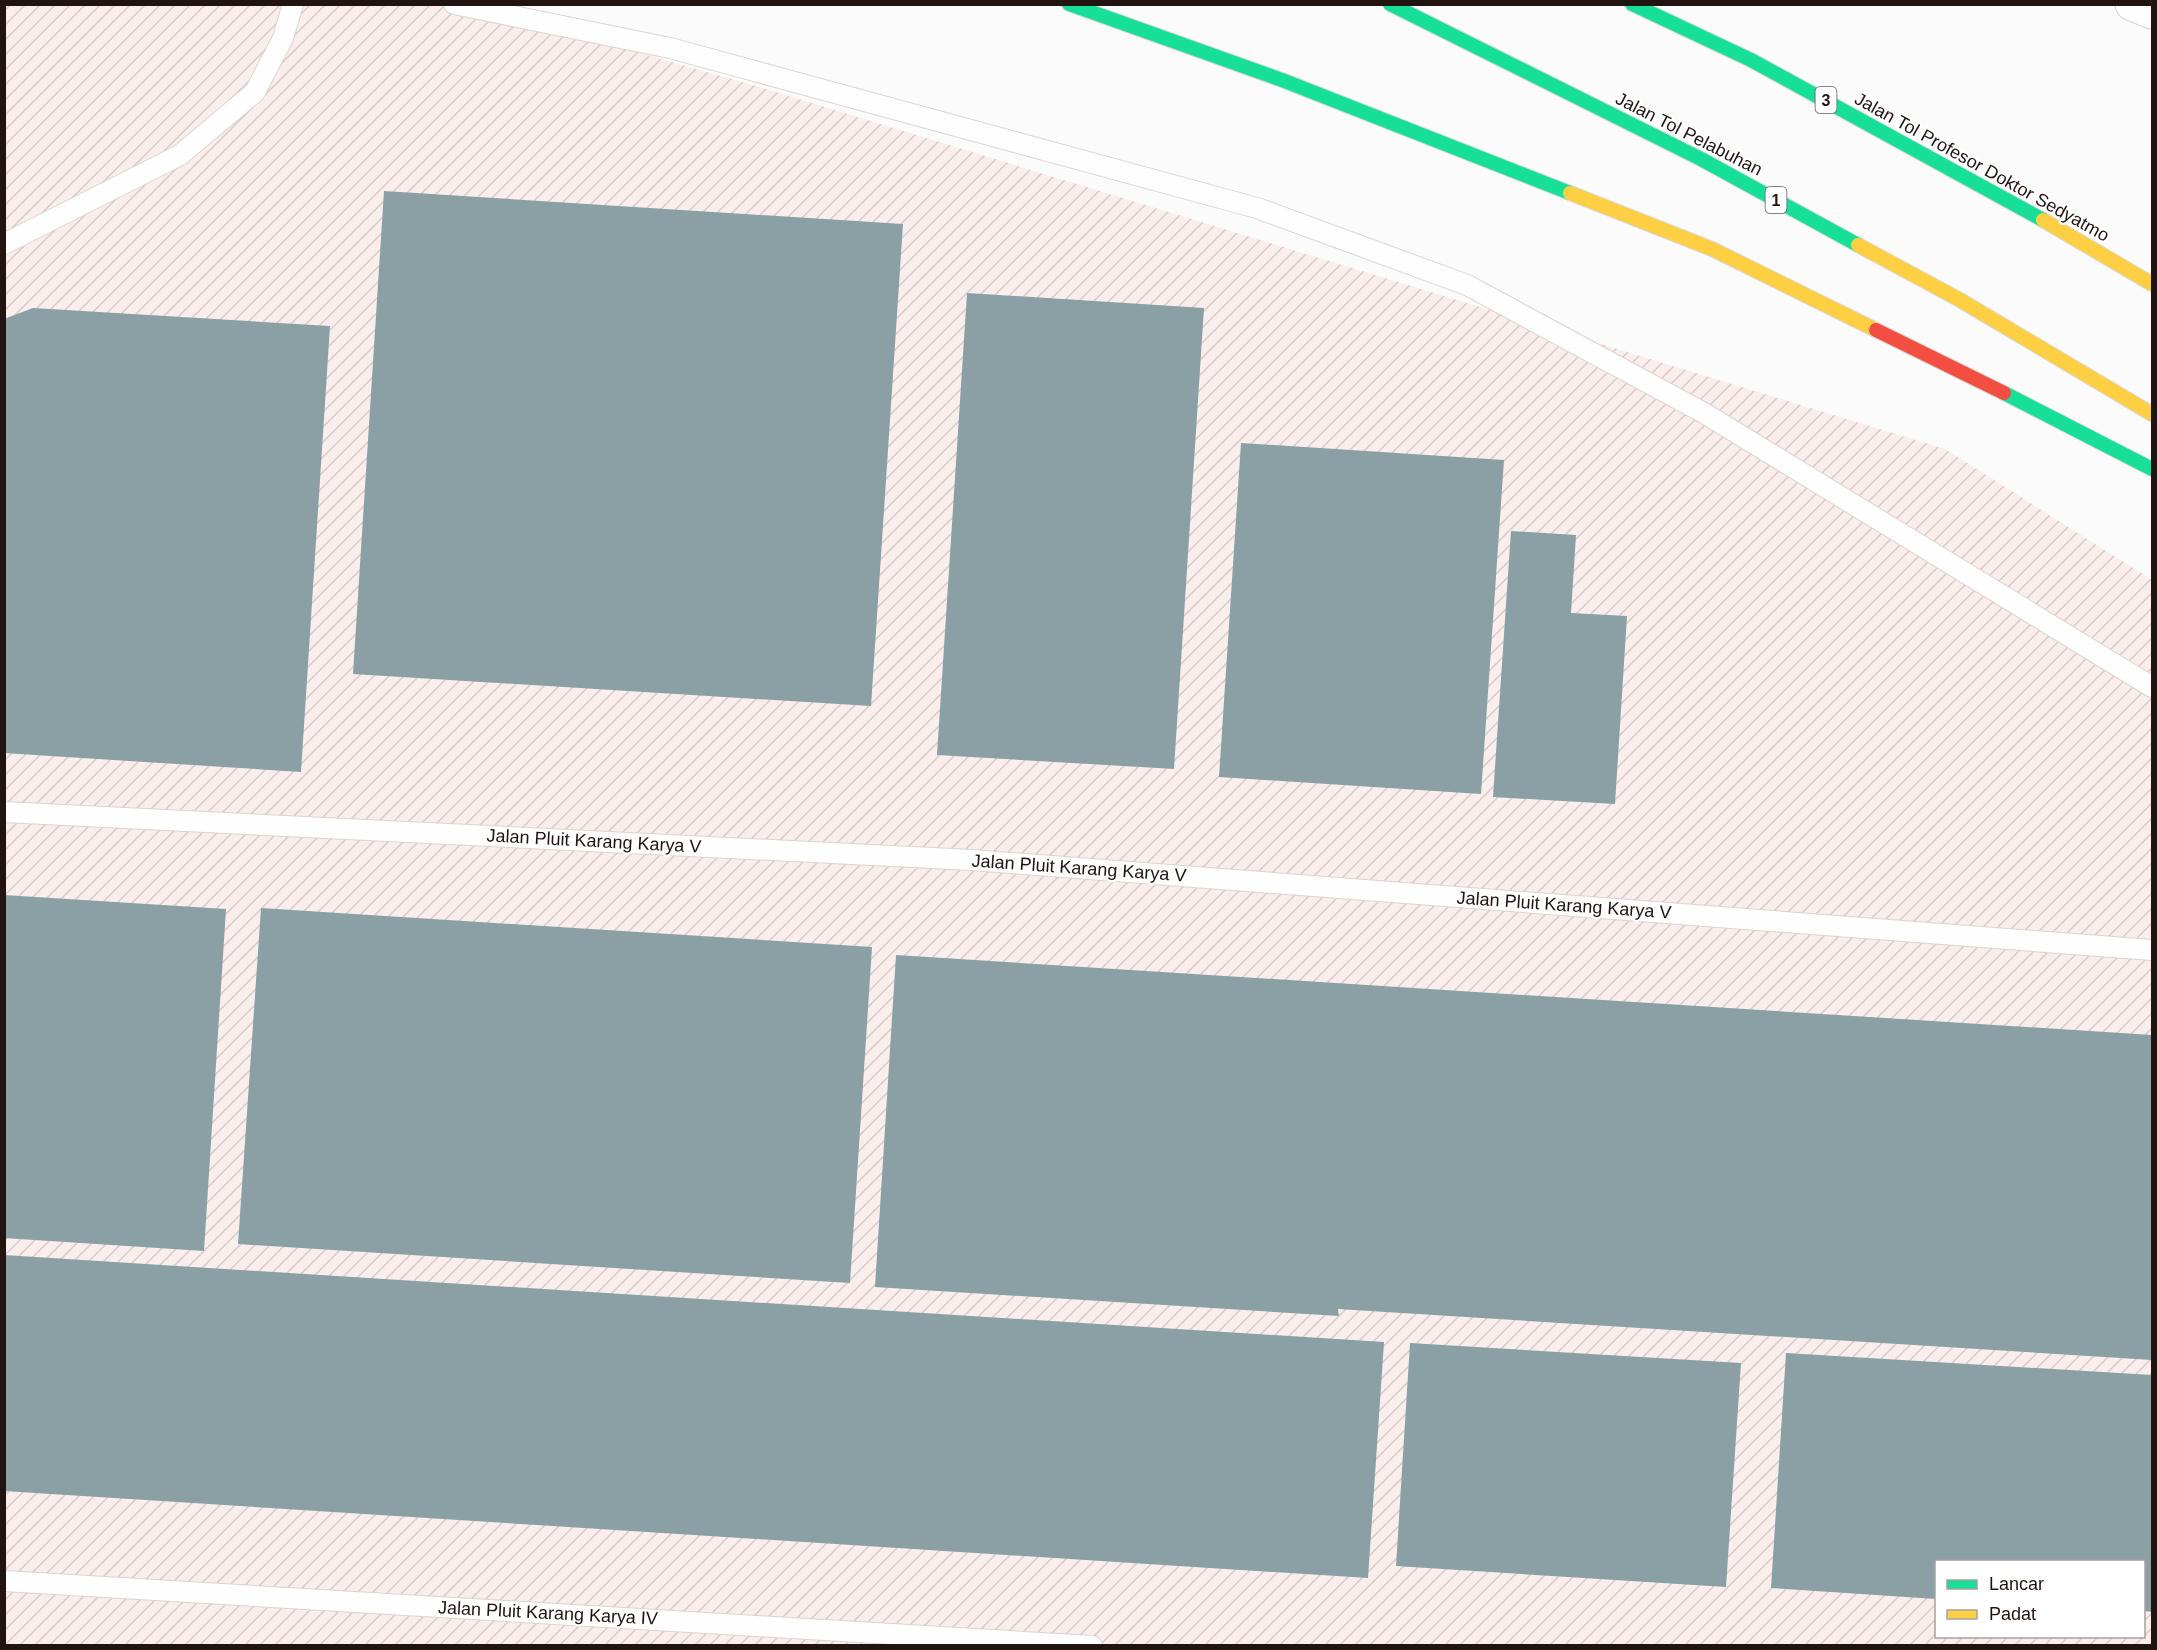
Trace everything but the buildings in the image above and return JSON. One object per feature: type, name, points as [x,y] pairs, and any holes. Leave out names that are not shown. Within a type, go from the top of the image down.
[{"type":"highway","points":[[1069,4],[1282,80],[1712,249],[2048,414],[2152,469]]},
{"type":"highway","name":"Jalan Tol Pelabuhan","points":[[1390,4],[1701,159],[1960,300],[2152,414]]},
{"type":"highway","name":"Jalan Tol Profesor Doktor Sedyatmo","points":[[1632,4],[1751,60],[2016,204],[2152,284]]},
{"type":"street","points":[[2132,4],[2152,12]]},
{"type":"lane","points":[[4,244],[180,155],[255,92],[283,38],[293,4]]},
{"type":"lane","points":[[454,4],[670,48],[1257,208],[1467,285],[1704,412],[2152,687]]},
{"type":"lane","name":"Jalan Pluit Karang Karya V","points":[[4,812],[972,860],[2152,950]]},
{"type":"lane","name":"Jalan Pluit Karang Karya IV","points":[[4,1581],[1092,1646]]},
{"type":"shaded area","points":[[5,5],[471,5],[756,86],[1945,449],[2152,580],[2152,1645],[5,1646]]},
{"type":"traffic: fast","points":[[1069,4],[1282,80],[1570,193]]},
{"type":"traffic: fast","points":[[1390,4],[1701,159],[1858,245]]},
{"type":"traffic: fast","points":[[1632,4],[1751,60],[2043,220]]},
{"type":"traffic: fast","points":[[2004,393],[2152,469]]},
{"type":"traffic: slow","points":[[1570,193],[1712,249],[1876,330]]},
{"type":"traffic: slow","points":[[2043,220],[2152,284]]},
{"type":"traffic: slow","points":[[1858,245],[1960,300],[2152,414]]},
{"type":"traffic: jam","points":[[1876,330],[2004,393]]}]
